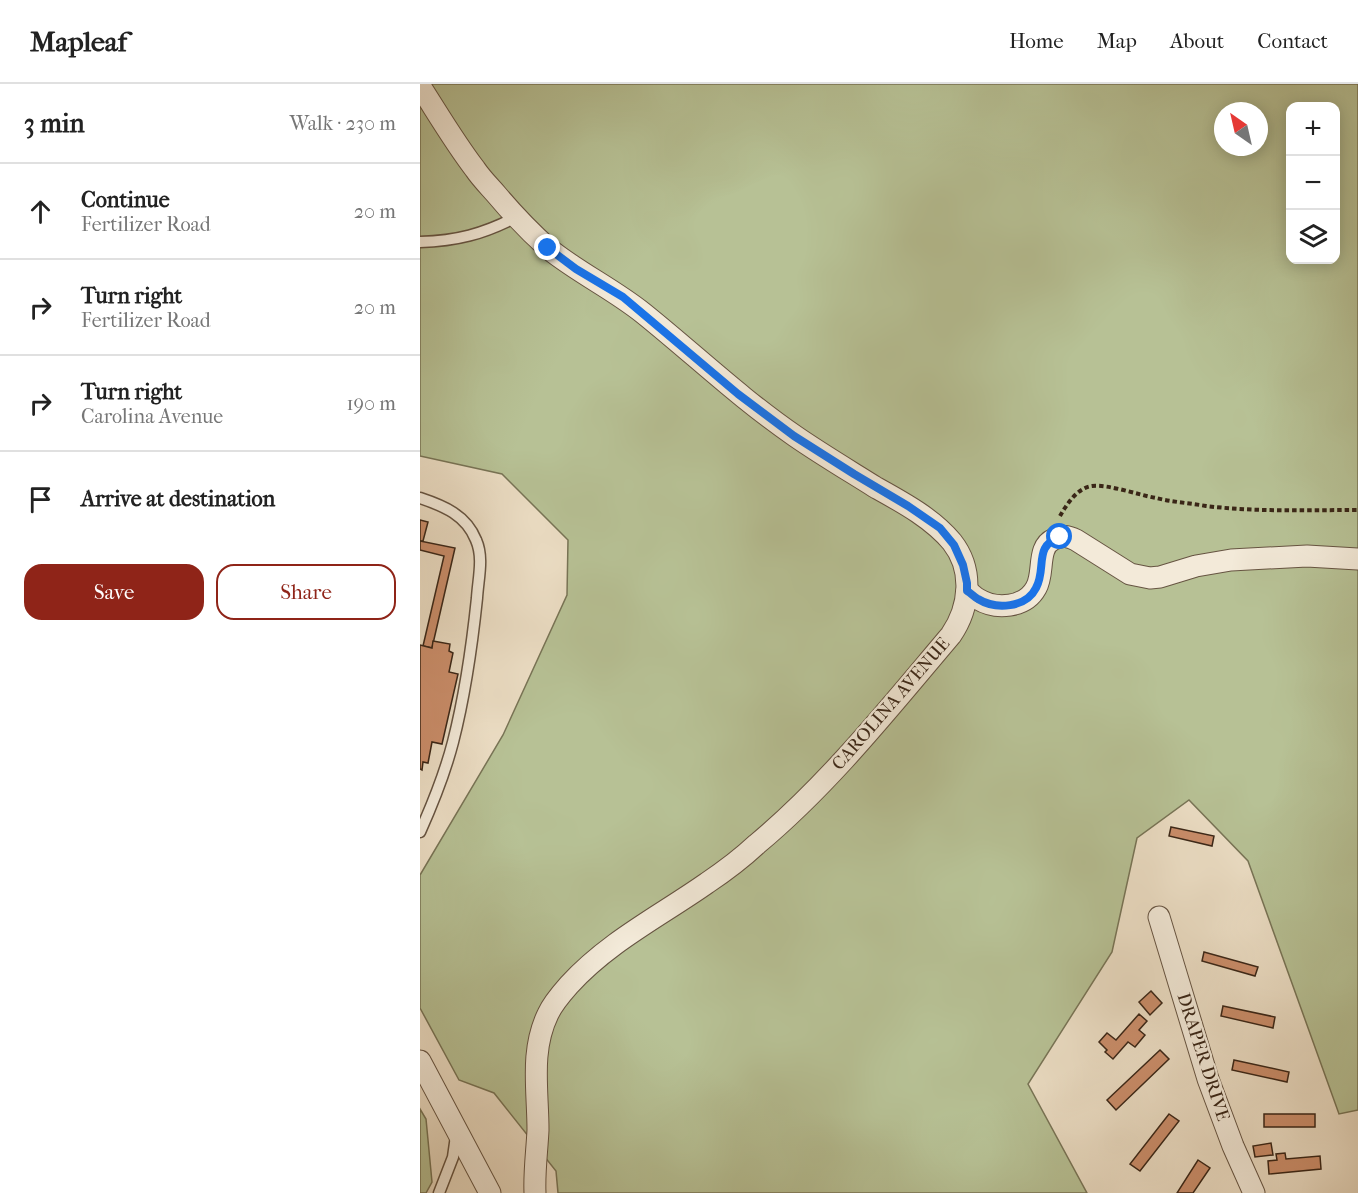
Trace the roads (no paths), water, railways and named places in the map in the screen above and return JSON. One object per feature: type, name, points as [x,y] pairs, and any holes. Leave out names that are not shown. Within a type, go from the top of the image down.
[{"type":"street","name":"CAROLINA AVENUE","points":[[420,86],[476,171],[516,217],[548,248],[576,269],[623,297],[738,394],[785,429],[940,528],[954,545],[963,565],[967,583],[965,609],[951,635],[811,794],[758,844],[709,882],[611,946],[582,970],[557,998],[540,1035],[536,1057],[538,1129],[536,1193]]},
{"type":"street","points":[[967,591],[979,600],[995,605],[1007,606],[1029,598],[1040,576],[1042,554],[1046,545],[1052,539],[1067,536],[1130,573],[1150,578],[1231,560],[1307,556],[1358,559]]},
{"type":"street","name":"DRAPER DRIVE","points":[[1159,917],[1208,1079],[1233,1146],[1254,1193]]},
{"type":"street","points":[[420,1061],[490,1193]]},
{"type":"lane","points":[[420,242],[466,237],[495,228],[516,217]]},
{"type":"lane","points":[[420,498],[458,515],[470,527],[477,541],[481,558],[474,627],[453,744],[438,791],[420,832]]},
{"type":"lane","points":[[439,1193],[453,1157],[457,1130]]}]
